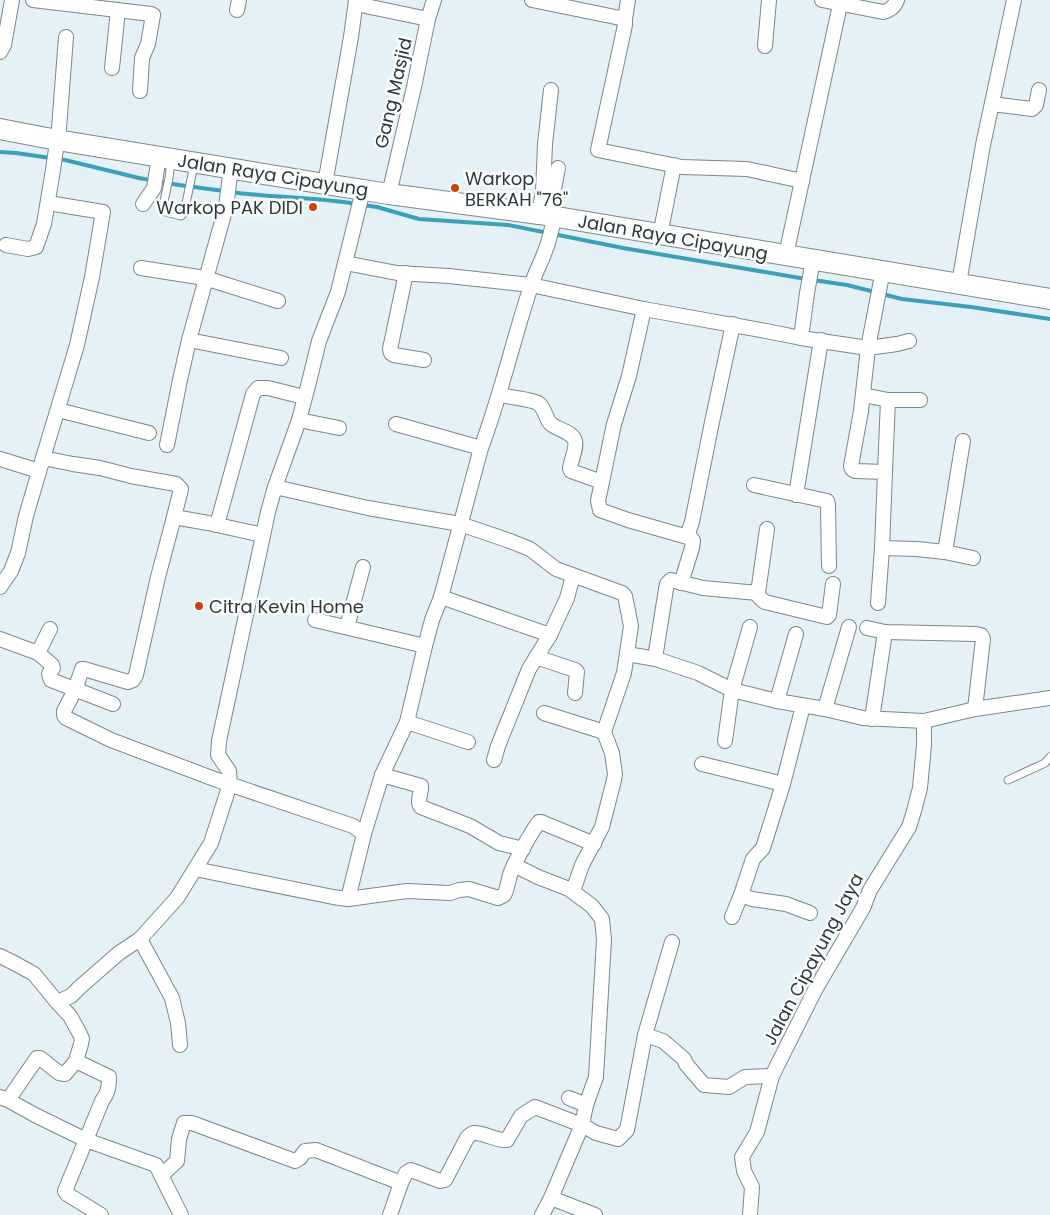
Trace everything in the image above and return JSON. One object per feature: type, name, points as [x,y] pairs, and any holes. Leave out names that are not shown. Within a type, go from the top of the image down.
[{"type":"main road","name":"Jalan Raya Cipayung","points":[[0,129],[163,175],[193,171],[230,177],[325,184],[362,192],[389,194],[660,234],[786,256],[812,266],[959,283],[1050,299]]},
{"type":"street","points":[[0,52],[4,45],[12,0]]},
{"type":"street","points":[[33,0],[76,3],[153,15],[148,44],[142,58],[140,91]]},
{"type":"street","name":"Gang Masjid","points":[[389,194],[428,19],[434,0]]},
{"type":"street","points":[[532,0],[625,19]]},
{"type":"street","points":[[628,0],[625,25],[598,150],[682,167],[747,169],[802,180]]},
{"type":"street","points":[[765,46],[769,0]]},
{"type":"street","points":[[822,0],[841,2],[883,12],[894,7],[897,0]]},
{"type":"street","points":[[959,283],[983,145],[1014,0]]},
{"type":"street","points":[[325,184],[356,2],[428,19]]},
{"type":"street","points":[[786,256],[841,2]]},
{"type":"street","points":[[112,68],[118,10]]},
{"type":"street","points":[[6,245],[28,249],[36,247],[44,224],[59,128],[66,37]]},
{"type":"street","points":[[549,218],[543,192],[545,144],[551,90]]},
{"type":"street","points":[[992,104],[1032,109],[1036,105],[1039,90]]},
{"type":"street","points":[[660,234],[674,165]]},
{"type":"street","points":[[348,899],[364,834],[382,775],[407,722],[432,620],[441,597],[481,448],[499,395],[531,285],[545,253],[558,168]]},
{"type":"street","points":[[144,204],[163,175]]},
{"type":"street","points":[[167,445],[189,340],[226,208],[230,177]]},
{"type":"street","points":[[57,1002],[71,996],[119,953],[140,939],[177,898],[211,843],[230,784],[229,771],[218,755],[219,741],[268,512],[298,420],[319,341],[338,292],[362,192]]},
{"type":"street","points":[[0,587],[18,554],[26,516],[77,345],[92,277],[103,212],[48,203]]},
{"type":"street","points":[[344,263],[380,270],[531,285],[644,309],[801,338],[868,348],[909,341]]},
{"type":"street","points":[[801,338],[806,294],[812,266]]},
{"type":"street","points":[[141,268],[206,278],[278,301]]},
{"type":"street","points":[[406,273],[390,349],[394,355],[424,360]]},
{"type":"street","points":[[882,274],[868,348],[863,395],[851,466],[855,470],[886,472]]},
{"type":"street","points":[[644,309],[629,376],[614,424],[598,501],[600,510],[691,538],[693,541],[681,583]]},
{"type":"street","points":[[687,536],[692,522],[733,324]]},
{"type":"street","points":[[189,340],[281,358]]},
{"type":"street","points":[[796,495],[808,411],[821,340]]},
{"type":"street","points":[[217,525],[255,391],[258,388],[268,388],[304,397]]},
{"type":"street","points":[[499,395],[539,404],[551,424],[571,435],[575,440],[571,471],[602,482]]},
{"type":"street","points":[[863,395],[888,400],[920,400]]},
{"type":"street","points":[[878,602],[886,472],[888,400]]},
{"type":"street","points":[[58,410],[149,433]]},
{"type":"street","points":[[298,420],[339,428]]},
{"type":"street","points":[[396,424],[481,448]]},
{"type":"street","points":[[945,552],[963,441]]},
{"type":"street","points":[[0,459],[41,464],[73,464],[100,468],[176,484],[181,489],[158,577],[136,675],[133,680],[128,682],[83,669],[64,711],[66,718],[111,740],[217,780],[353,826],[364,834]]},
{"type":"street","points":[[754,485],[827,501],[829,566]]},
{"type":"street","points":[[275,487],[368,508],[460,524],[530,549],[556,569],[622,593],[625,596],[631,626],[627,654],[624,673],[604,732],[612,753],[614,780],[602,827],[582,865],[573,891]]},
{"type":"street","points":[[174,517],[264,535]]},
{"type":"street","points":[[767,528],[758,593],[764,602],[827,616],[829,615],[833,584]]},
{"type":"street","points":[[882,548],[917,548],[973,558]]},
{"type":"street","points":[[347,627],[363,566]]},
{"type":"street","points":[[494,760],[529,669],[550,635],[567,598],[573,576]]},
{"type":"street","points":[[656,659],[667,584],[671,580],[703,588],[758,593]]},
{"type":"street","points":[[441,597],[550,635]]},
{"type":"street","points":[[316,620],[425,646]]},
{"type":"street","points":[[725,741],[732,690],[750,627]]},
{"type":"street","points":[[825,709],[849,627]]},
{"type":"street","points":[[867,628],[885,632],[976,634],[981,636],[983,639],[975,710]]},
{"type":"street","points":[[38,653],[50,629]]},
{"type":"street","points":[[872,719],[885,632]]},
{"type":"street","points":[[777,701],[796,634]]},
{"type":"street","points":[[0,638],[38,653],[52,665],[53,668],[49,674],[51,680],[113,704]]},
{"type":"street","points":[[627,654],[656,659],[698,673],[732,690],[777,701],[872,719],[924,721],[975,710],[1050,698]]},
{"type":"street","points":[[536,657],[575,670],[577,672],[575,693]]},
{"type":"street","points":[[732,917],[752,859],[763,848],[783,784],[803,706]]},
{"type":"street","points":[[544,713],[604,732]]},
{"type":"street","name":"Jalan Cipayung Jaya","points":[[750,1215],[752,1187],[744,1171],[742,1157],[756,1132],[772,1076],[815,990],[863,908],[870,890],[908,827],[920,788],[924,721]]},
{"type":"street","points":[[407,722],[468,742]]},
{"type":"street","points":[[702,764],[783,784]]},
{"type":"street","points":[[382,775],[421,786],[418,802],[421,807],[470,826],[500,843],[523,849]]},
{"type":"street","points":[[196,870],[348,899],[399,891],[450,893],[469,889],[498,898],[504,895],[514,865],[537,824],[541,822],[594,844]]},
{"type":"street","points":[[514,865],[573,891],[592,906],[602,919],[604,940],[596,1077],[586,1105],[582,1126],[542,1215]]},
{"type":"street","points":[[741,895],[752,899],[786,904],[810,913]]},
{"type":"street","points":[[140,939],[172,998],[178,1024],[180,1045]]},
{"type":"street","points":[[390,1215],[400,1183],[406,1173],[411,1170],[440,1181],[445,1180],[470,1134],[475,1133],[507,1140],[521,1116],[535,1107],[596,1133],[618,1139],[627,1130],[645,1035],[672,942]]},
{"type":"street","points":[[0,956],[34,974],[70,1016],[80,1034],[82,1044],[76,1061],[65,1074],[59,1073],[40,1058],[37,1058],[4,1098],[35,1116],[86,1140],[156,1164],[181,1215]]},
{"type":"street","points":[[645,1035],[663,1041],[684,1059],[704,1085],[729,1087],[745,1077],[772,1076]]},
{"type":"street","points":[[76,1061],[109,1077],[109,1087],[108,1094],[102,1101],[65,1191],[100,1215]]},
{"type":"street","points":[[569,1098],[586,1105]]},
{"type":"street","points":[[162,1175],[177,1162],[179,1140],[184,1123],[192,1123],[295,1161],[305,1151],[316,1150],[400,1183]]},
{"type":"street","points":[[551,1198],[595,1215]]},
{"type":"lane","points":[[163,175],[162,211],[183,215],[193,171]]},
{"type":"lane","points":[[1050,698],[1050,704]]},
{"type":"lane","points":[[1008,780],[1045,763],[1050,757]]},
{"type":"waterway","points":[[0,152],[65,160],[139,178],[224,191]]},
{"type":"waterway","points":[[231,192],[356,204]]},
{"type":"waterway","points":[[363,205],[419,219],[508,225],[623,248],[806,279]]},
{"type":"waterway","points":[[813,280],[847,285],[875,292]]},
{"type":"waterway","points":[[882,294],[902,299],[1050,319]]},
{"type":"place","name":"Warkop BERKAH \"76\"","points":[[455,188]]},
{"type":"place","name":"Warkop PAK DIDI","points":[[313,207]]},
{"type":"place","name":"Citra Kevin Home","points":[[199,606]]}]
